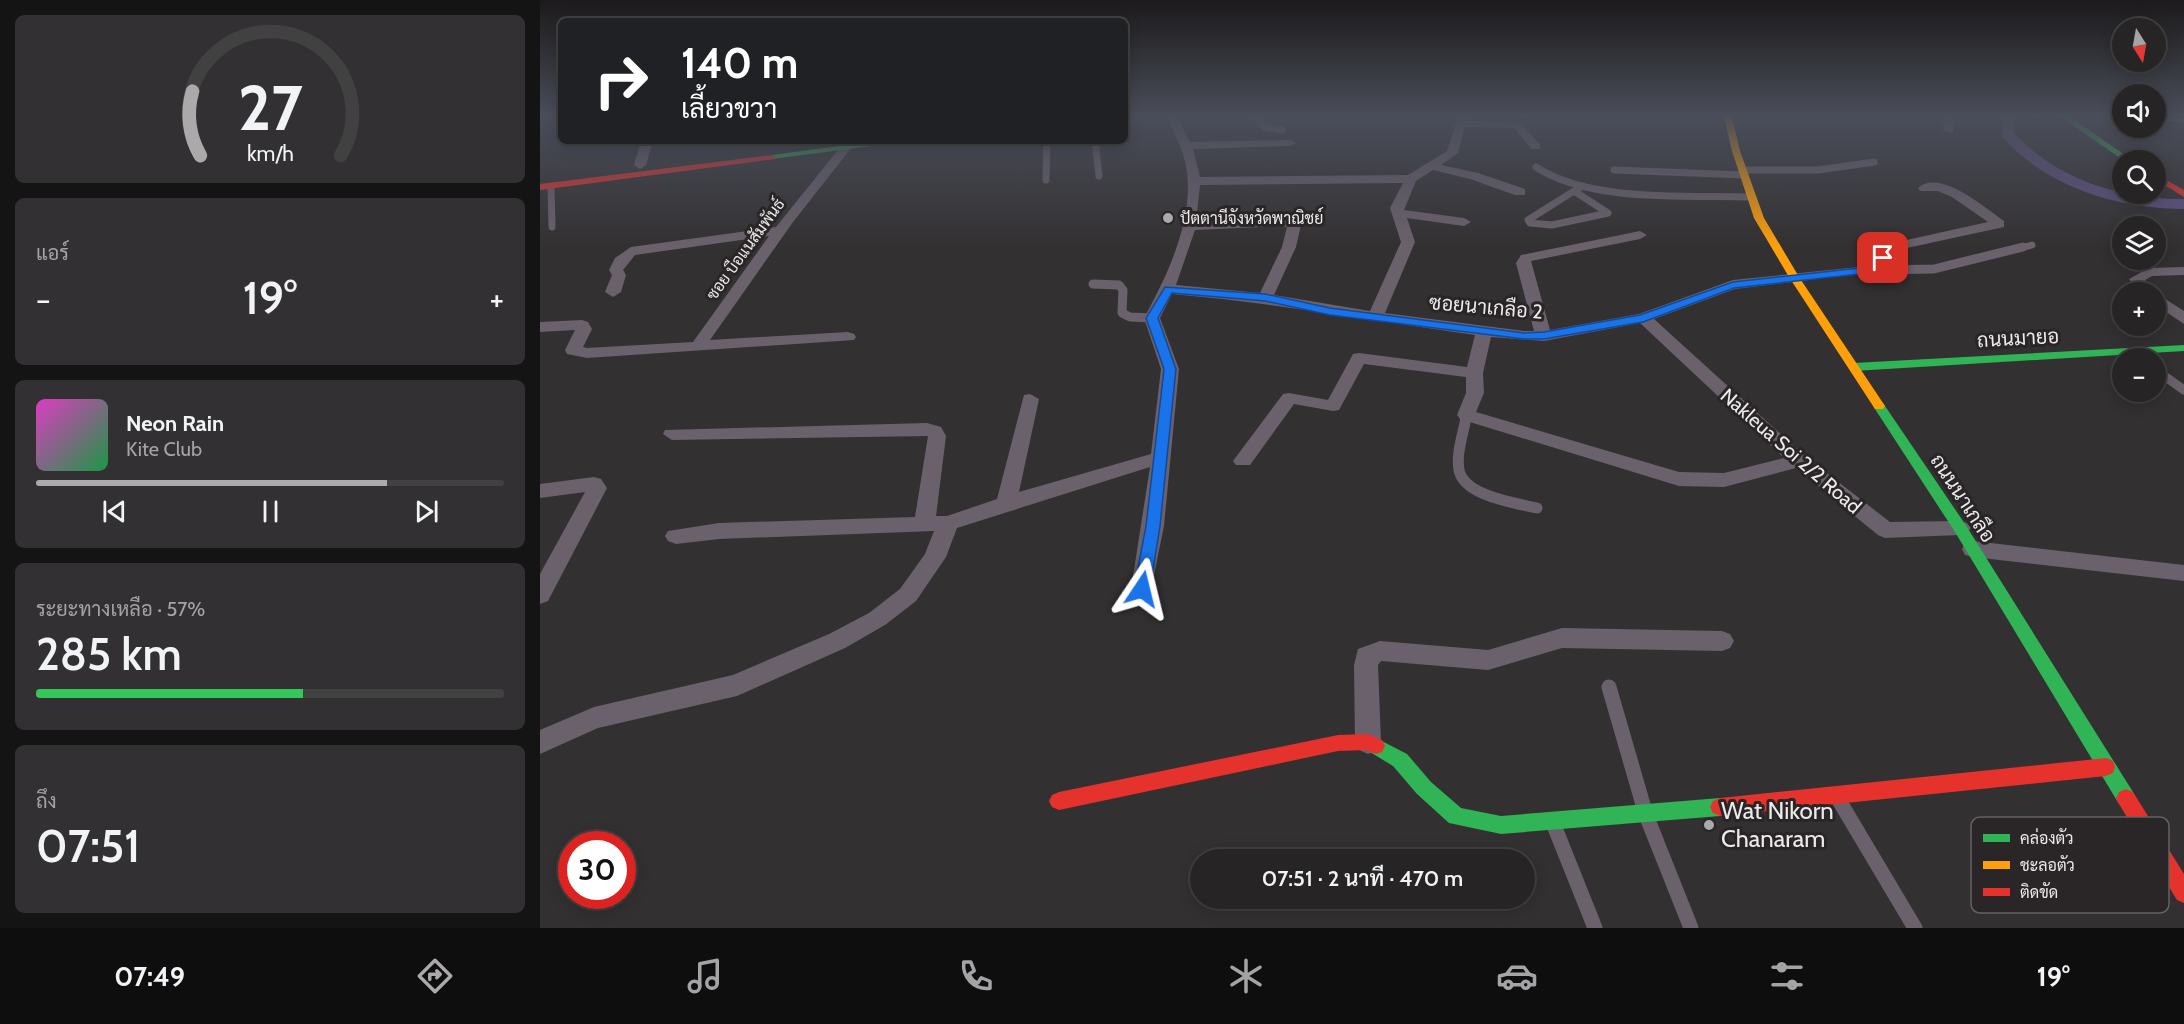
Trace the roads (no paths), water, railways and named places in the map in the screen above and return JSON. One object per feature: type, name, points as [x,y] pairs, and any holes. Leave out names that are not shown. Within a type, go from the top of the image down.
[{"type":"main road","points":[[544,184],[640,165],[678,160]]},
{"type":"main road","points":[[544,184],[737,160]]},
{"type":"main road","name":"ถนนนาเกลือ","points":[[1740,160],[1759,218],[1794,277],[1960,528],[2138,817]]},
{"type":"main road","points":[[2166,183],[2184,194]]},
{"type":"main road","name":"ถนนมายอ","points":[[2166,351],[2184,348]]},
{"type":"main road","name":"ถนนมายอ","points":[[1854,367],[2112,356]]},
{"type":"main road","points":[[1059,801],[1338,743],[1368,742],[1400,760],[1424,788],[1456,816],[1500,825],[1646,815],[2106,766]]},
{"type":"main road","name":"ถนนนาเกลือ","points":[[2169,868],[2184,892]]},
{"type":"street","points":[[640,165],[641,160]]},
{"type":"street","name":"ซอย บือแนสัมพันธ์","points":[[698,346],[781,230],[836,160]]},
{"type":"street","points":[[1142,589],[1153,526],[1170,369],[1152,318],[1169,289],[1188,226],[1195,182],[1190,160]]},
{"type":"street","points":[[1376,316],[1408,242],[1397,213],[1411,179],[1439,160]]},
{"type":"street","points":[[1429,166],[1520,192]]},
{"type":"street","points":[[1195,182],[1411,179]]},
{"type":"street","points":[[1874,270],[1886,267],[1881,252],[1889,248],[1999,224],[1957,194],[1939,187],[1923,188]]},
{"type":"street","points":[[1397,213],[1464,222]]},
{"type":"street","points":[[1188,226],[1281,222],[1294,225],[1289,247],[1265,297]]},
{"type":"street","points":[[613,292],[619,275],[616,270],[620,261],[631,251],[781,230]]},
{"type":"street","points":[[1544,336],[1523,263],[1526,258],[1640,235]]},
{"type":"street","name":"ซอยนาเกลือ 2","points":[[1169,289],[1265,297],[1330,311],[1484,331],[1544,336],[1643,318],[1733,285],[1874,270]]},
{"type":"street","points":[[2139,282],[2136,279],[2149,272],[2184,271]]},
{"type":"street","points":[[2166,306],[2184,319]]},
{"type":"street","name":"Nakleua Soi 2/2 Road","points":[[1643,318],[1799,461],[1885,530],[1960,528]]},
{"type":"street","points":[[540,327],[582,325],[584,329],[573,350],[576,352],[848,337]]},
{"type":"street","points":[[1484,331],[1474,372],[1475,393],[1466,415],[1679,480],[1724,480],[1799,461]]},
{"type":"street","points":[[1243,460],[1289,398],[1333,406],[1359,358],[1474,372]]},
{"type":"street","points":[[1006,502],[1030,399]]},
{"type":"street","points":[[672,434],[927,429],[934,431],[937,436],[924,524]]},
{"type":"street","points":[[676,536],[719,531],[948,523],[1006,502],[1159,458]]},
{"type":"street","points":[[540,491],[594,484],[597,488],[540,595]]},
{"type":"street","points":[[540,742],[594,718],[736,685],[837,641],[877,619],[908,595],[935,557],[948,523]]},
{"type":"street","points":[[1973,549],[2184,573]]},
{"type":"street","points":[[1368,742],[1367,656],[1380,651],[1488,660],[1503,659],[1540,642],[1562,638],[1722,641]]},
{"type":"lane","points":[[1046,180],[1047,160]]},
{"type":"lane","points":[[1097,160],[1099,177]]},
{"type":"lane","points":[[1614,170],[1743,173],[1818,170],[1874,162]]},
{"type":"lane","points":[[1536,167],[1547,176],[1606,190],[1752,197]]},
{"type":"lane","points":[[544,184],[552,227]]},
{"type":"lane","points":[[1574,191],[1608,213],[1552,225],[1530,223],[1528,220],[1574,191],[1583,186]]},
{"type":"lane","points":[[1874,270],[1895,273],[1923,272],[2032,245]]},
{"type":"lane","points":[[1093,284],[1119,285],[1123,290],[1122,313],[1130,317],[1152,318]]},
{"type":"lane","points":[[2166,377],[2184,390]]},
{"type":"lane","points":[[1466,415],[1459,471],[1465,483],[1475,491],[1537,508]]},
{"type":"lane","points":[[1610,687],[1646,815],[1691,928]]},
{"type":"lane","points":[[1835,795],[1915,928]]},
{"type":"lane","points":[[1553,822],[1595,928]]},
{"type":"waterway","points":[[2036,160],[2064,178],[2112,196],[2162,204],[2184,204]]},
{"type":"place","name":"ปัตตานีจังหวัดพาณิชย์","points":[[1168,218]]},
{"type":"place","name":"Wat Nikorn Chanaram","points":[[1709,825]]}]
